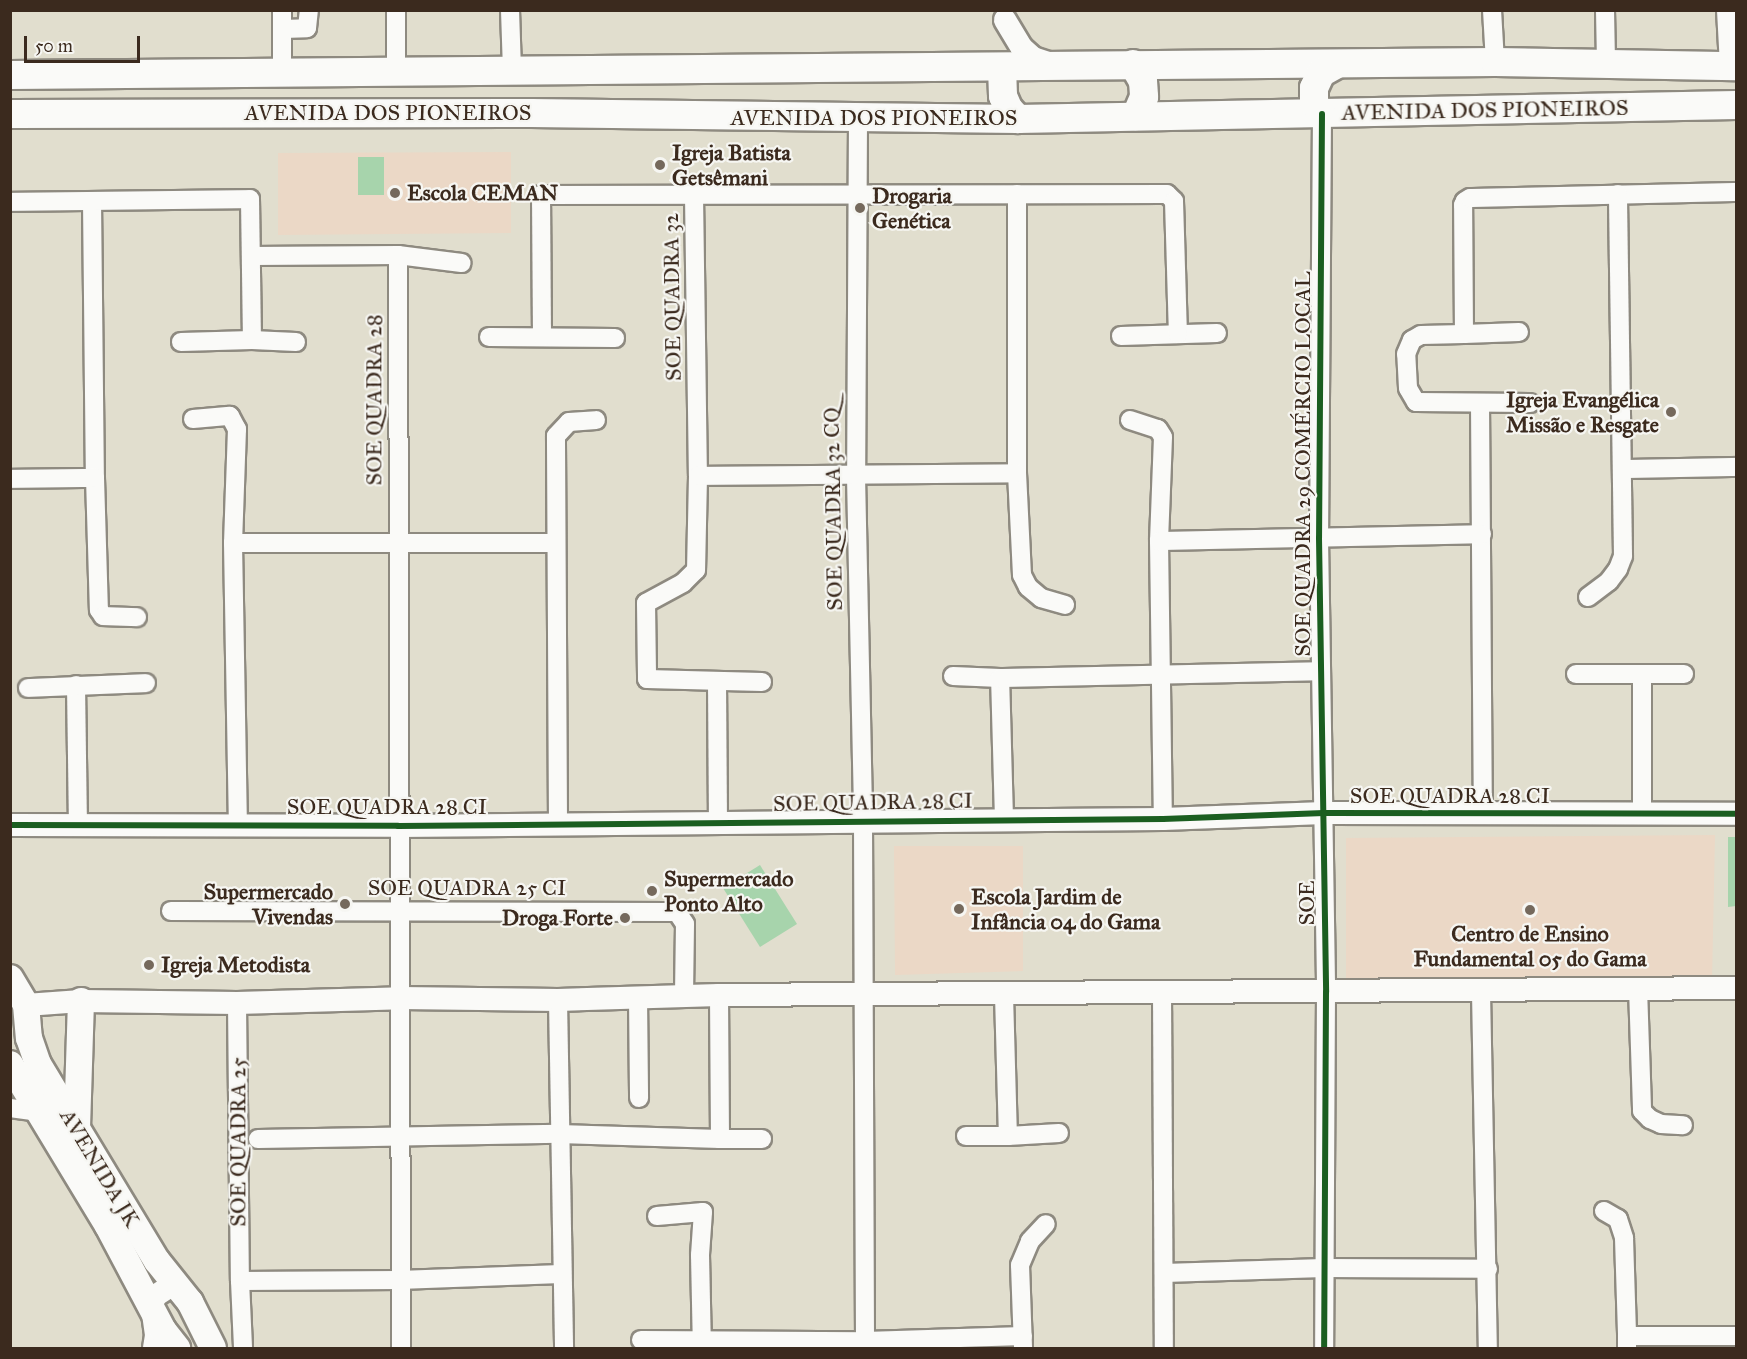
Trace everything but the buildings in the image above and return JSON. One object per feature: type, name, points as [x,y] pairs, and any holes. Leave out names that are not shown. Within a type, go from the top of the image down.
[{"type":"main road","name":"AVENIDA DOS PIONEIROS","points":[[12,75],[1495,62],[1733,66]]},
{"type":"main road","points":[[1133,64],[1143,81],[1144,97],[1136,116]]},
{"type":"main road","points":[[1322,114],[1314,103],[1314,88],[1321,73],[1337,64]]},
{"type":"main road","points":[[1002,67],[1003,96],[1008,108],[1018,119]]},
{"type":"main road","points":[[647,116],[637,105],[638,90],[643,79],[752,78],[764,70]]},
{"type":"main road","points":[[531,113],[541,104],[554,100],[618,102],[621,99],[620,88],[607,71]]},
{"type":"main road","points":[[54,113],[43,108],[41,99],[44,84],[56,74]]},
{"type":"main road","points":[[12,75],[25,82],[30,97],[26,107],[15,114]]},
{"type":"main road","name":"AVENIDA DOS PIONEIROS","points":[[15,114],[531,113],[1018,119],[1737,105]]},
{"type":"main road","name":"AVENIDA JK","points":[[10,978],[22,1021],[38,1064],[136,1228],[190,1302],[202,1344]]},
{"type":"main road","points":[[77,1128],[81,1001]]},
{"type":"main road","name":"AVENIDA JK","points":[[14,1082],[38,1112],[108,1226],[163,1330],[177,1348]]},
{"type":"street","points":[[282,10],[282,74]]},
{"type":"street","points":[[283,29],[307,28],[309,10]]},
{"type":"street","points":[[396,10],[396,70]]},
{"type":"street","points":[[510,10],[512,70]]},
{"type":"street","points":[[1492,10],[1495,62]]},
{"type":"street","points":[[1605,10],[1606,64]]},
{"type":"street","points":[[1726,10],[1733,66]]},
{"type":"street","points":[[1006,15],[1022,48],[1033,58],[1058,65]]},
{"type":"street","points":[[1002,67],[1006,15]]},
{"type":"street","name":"SOE QUADRA 29 COMÉRCIO LOCAL","points":[[1322,114],[1319,538],[1324,813]]},
{"type":"street","name":"SOE QUADRA 32 CQ","points":[[858,118],[856,476],[863,821]]},
{"type":"street","points":[[1464,334],[1463,205],[1470,198],[1737,192]]},
{"type":"street","points":[[1017,194],[1017,473],[1022,575],[1028,587],[1041,598],[1065,605]]},
{"type":"street","points":[[694,195],[1167,194],[1173,197],[1178,334]]},
{"type":"street","points":[[1588,597],[1609,581],[1618,569],[1623,556],[1618,194]]},
{"type":"street","name":"SOE QUADRA 32","points":[[542,337],[542,195],[694,195],[698,476],[696,570],[683,583],[646,603],[647,679],[717,681]]},
{"type":"street","points":[[10,202],[250,199],[252,340]]},
{"type":"street","points":[[92,201],[94,478],[99,610],[103,616],[137,617]]},
{"type":"street","points":[[252,256],[398,255],[461,263]]},
{"type":"street","name":"SOE QUADRA 28","points":[[398,255],[398,826],[401,998]]},
{"type":"street","points":[[1519,332],[1421,335],[1412,340],[1406,354],[1408,388],[1416,402],[1530,403]]},
{"type":"street","points":[[1121,336],[1217,333]]},
{"type":"street","points":[[489,337],[615,338]]},
{"type":"street","points":[[181,342],[252,340],[296,342]]},
{"type":"street","points":[[1480,403],[1484,815]]},
{"type":"street","points":[[193,419],[230,417],[234,420],[237,429],[233,543],[238,826]]},
{"type":"street","points":[[558,824],[556,436],[568,422],[596,420]]},
{"type":"street","points":[[1130,420],[1158,429],[1163,437],[1159,541],[1163,819]]},
{"type":"street","points":[[1623,469],[1737,467]]},
{"type":"street","points":[[698,476],[1017,473]]},
{"type":"street","points":[[10,479],[94,478]]},
{"type":"street","points":[[1159,541],[1482,534]]},
{"type":"street","points":[[233,543],[556,543]]},
{"type":"street","points":[[953,676],[1161,677],[1321,671]]},
{"type":"street","points":[[1576,674],[1684,674]]},
{"type":"street","points":[[1642,674],[1642,815]]},
{"type":"street","points":[[1000,678],[1004,819]]},
{"type":"street","points":[[718,822],[717,681],[762,682]]},
{"type":"street","points":[[28,688],[146,683]]},
{"type":"street","points":[[76,685],[78,824]]},
{"type":"street","name":"SOE QUADRA 28 CI","points":[[10,825],[398,826],[1163,819],[1324,813],[1737,814]]},
{"type":"street","name":"SOE","points":[[1324,813],[1326,992],[1324,1348]]},
{"type":"street","points":[[863,821],[865,1345]]},
{"type":"street","name":"SOE QUADRA 25 CI","points":[[171,911],[677,912],[685,924],[684,996]]},
{"type":"street","points":[[1638,988],[1642,1111],[1650,1119],[1661,1124],[1683,1125]]},
{"type":"street","points":[[22,1021],[81,1001],[237,1003],[401,998],[558,1000],[719,995],[1481,992],[1737,988]]},
{"type":"street","points":[[1162,992],[1164,1348]]},
{"type":"street","points":[[1481,992],[1488,1348]]},
{"type":"street","points":[[719,995],[720,1139]]},
{"type":"street","points":[[1004,995],[1008,1136]]},
{"type":"street","points":[[638,997],[639,1098]]},
{"type":"street","points":[[401,998],[399,1280],[401,1348]]},
{"type":"street","points":[[558,1000],[564,1348]]},
{"type":"street","name":"SOE QUADRA 25","points":[[237,1003],[240,1281],[243,1348]]},
{"type":"street","points":[[10,1108],[38,1112]]},
{"type":"street","points":[[966,1136],[1059,1133]]},
{"type":"street","name":"SOE QUADRA 25","points":[[258,1139],[559,1134],[762,1139]]},
{"type":"street","points":[[1604,1211],[1618,1220],[1624,1238],[1627,1342],[1737,1336]]},
{"type":"street","points":[[657,1216],[703,1212],[700,1255],[702,1344]]},
{"type":"street","points":[[641,1340],[702,1344],[865,1345],[1023,1342],[1020,1265],[1030,1241],[1046,1224]]},
{"type":"street","points":[[1164,1273],[1324,1268],[1488,1269]]},
{"type":"street","points":[[240,1281],[399,1280],[561,1274]]},
{"type":"street","points":[[154,1348],[156,1335],[152,1306],[155,1296],[162,1289],[179,1289]]},
{"type":"shaded area","name":"Escola CEMAN","points":[[511,152],[511,233],[278,235],[278,153]]},
{"type":"shaded area","name":"Centro de Ensino Fundamental 05 do Gama","points":[[1715,835],[1712,981],[1346,984],[1346,838]]},
{"type":"shaded area","name":"Escola Jardim de Infância 04 do Gama","points":[[894,846],[1023,846],[1023,971],[895,975]]},
{"type":"green space","points":[[358,157],[384,157],[384,195],[358,195]]},
{"type":"green space","points":[[1728,837],[1736,837],[1736,906],[1728,907]]},
{"type":"green space","points":[[760,865],[797,924],[760,947],[723,888]]},
{"type":"cycle path","points":[[1322,114],[1319,538],[1326,992],[1324,1348]]},
{"type":"cycle path","points":[[10,825],[398,826],[1163,819],[1324,813],[1736,814]]},
{"type":"place","name":"Igreja Batista Getsêmani","points":[[660,165]]},
{"type":"place","name":"Escola CEMAN","points":[[395,193]]},
{"type":"place","name":"Drogaria Genética","points":[[860,208]]},
{"type":"place","name":"Igreja Evangélica Missão e Resgate","points":[[1671,412]]},
{"type":"place","name":"Supermercado Ponto Alto","points":[[652,891]]},
{"type":"place","name":"Supermercado Vivendas","points":[[345,904]]},
{"type":"place","name":"Escola Jardim de Infância 04 do Gama","points":[[959,909]]},
{"type":"place","name":"Centro de Ensino Fundamental 05 do Gama","points":[[1530,910]]},
{"type":"place","name":"Droga Forte","points":[[625,918]]},
{"type":"place","name":"Igreja Metodista","points":[[149,965]]}]
